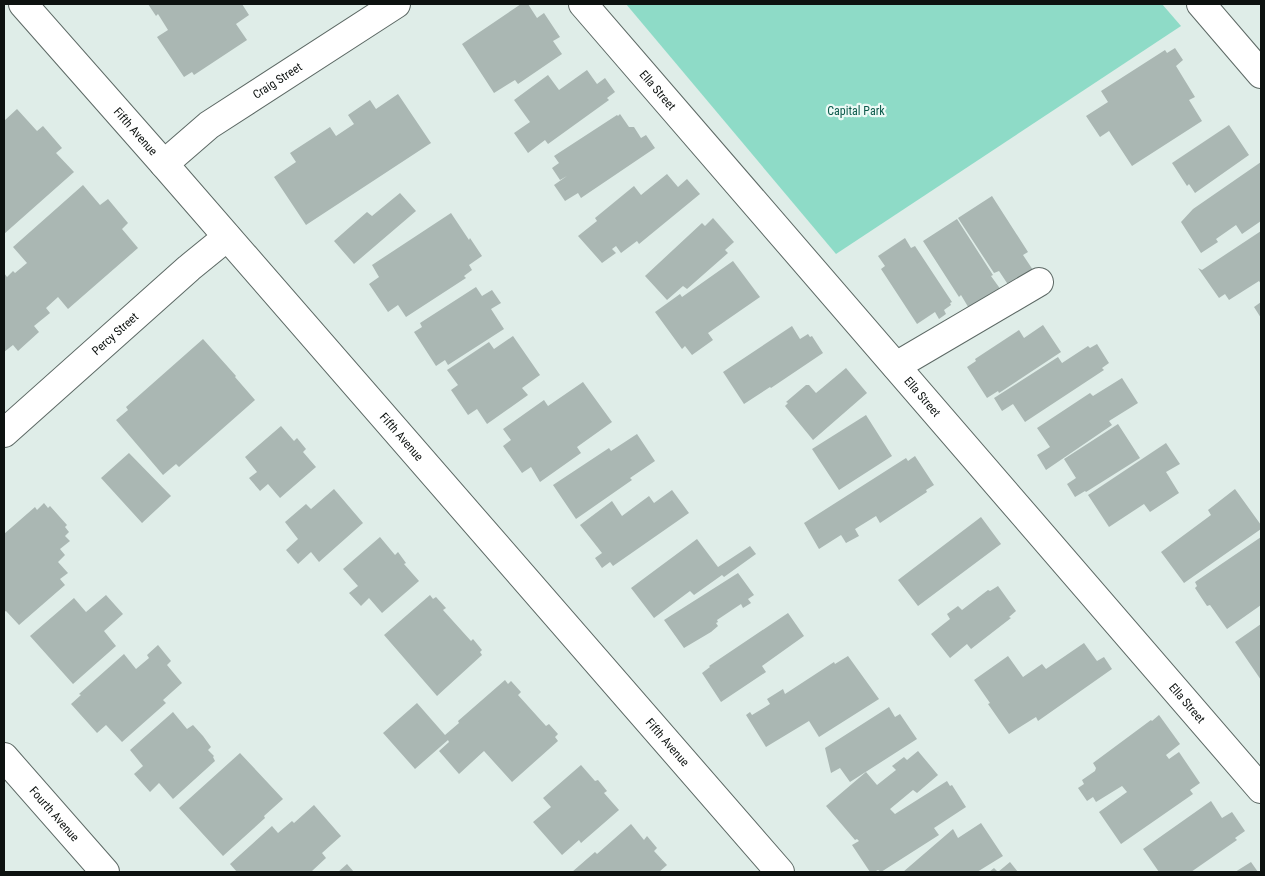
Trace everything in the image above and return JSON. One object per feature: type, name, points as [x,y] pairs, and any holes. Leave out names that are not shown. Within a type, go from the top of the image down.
[{"type":"street","name":"Fifth Avenue","points":[[22,4],[164,164],[780,872]]},
{"type":"street","name":"Craig Street","points":[[164,164],[209,125],[396,4]]},
{"type":"street","name":"Ella Street","points":[[583,4],[1261,789]]},
{"type":"street","points":[[1201,4],[1261,74]]},
{"type":"street","name":"Percy Street","points":[[4,432],[189,268],[227,237]]},
{"type":"street","points":[[896,366],[1038,282]]},
{"type":"street","name":"Fourth Avenue","points":[[4,757],[105,872]]},
{"type":"green space","name":"Capital Park","points":[[626,4],[1162,4],[1181,26],[836,254]]},
{"type":"building","points":[[148,4],[242,4],[249,15],[236,24],[247,40],[194,75],[192,72],[184,77],[157,37],[168,30],[158,14],[156,16]]},
{"type":"building","points":[[521,4],[528,4],[537,18],[544,13],[560,37],[553,41],[562,54],[518,84],[515,80],[494,93],[462,44]]},
{"type":"building","points":[[1175,48],[1183,60],[1176,66],[1195,97],[1189,100],[1202,121],[1132,166],[1109,131],[1100,137],[1086,116],[1108,102],[1101,91],[1165,50],[1167,53]]},
{"type":"building","points":[[587,70],[597,84],[605,78],[615,92],[607,98],[609,100],[548,144],[545,140],[528,153],[514,133],[530,122],[514,100],[548,75],[559,90]]},
{"type":"building","points":[[398,94],[431,143],[306,225],[274,177],[296,162],[290,153],[330,127],[336,136],[354,124],[348,115],[370,100],[376,109]]},
{"type":"building","points":[[17,109],[37,131],[43,126],[62,148],[56,153],[74,172],[4,234],[4,121]]},
{"type":"building","points":[[620,114],[629,127],[634,127],[641,138],[646,135],[655,148],[581,198],[578,193],[565,201],[554,185],[567,176],[560,180],[552,168],[559,163],[554,156]]},
{"type":"building","points":[[1229,125],[1249,155],[1195,193],[1189,184],[1187,186],[1172,163]]},
{"type":"building","points":[[1261,162],[1261,221],[1242,234],[1236,225],[1216,239],[1218,242],[1201,253],[1181,222],[1193,209]]},
{"type":"building","points":[[667,174],[678,187],[687,179],[700,194],[639,244],[637,241],[621,253],[616,246],[612,249],[616,253],[602,263],[578,236],[597,221],[595,218],[634,186],[641,195]]},
{"type":"building","points":[[83,185],[100,205],[108,199],[128,223],[122,229],[138,248],[68,309],[58,297],[46,308],[50,313],[34,326],[39,332],[18,351],[13,345],[4,352],[4,273],[7,277],[27,263],[13,247]]},
{"type":"building","points":[[400,193],[416,211],[354,264],[334,241],[367,212],[372,216]]},
{"type":"building","points":[[992,196],[1028,252],[1023,255],[1033,270],[1009,286],[999,271],[994,273],[958,218]]},
{"type":"building","points":[[451,213],[482,256],[469,265],[472,270],[464,276],[466,278],[406,317],[398,305],[388,312],[369,284],[379,277],[372,265]]},
{"type":"building","points":[[713,218],[734,242],[725,250],[728,253],[687,289],[683,286],[667,300],[645,276],[702,223],[705,226]]},
{"type":"building","points":[[957,219],[1001,290],[970,310],[961,295],[959,297],[923,241]]},
{"type":"building","points":[[1261,231],[1261,284],[1259,281],[1229,300],[1225,294],[1219,298],[1198,268],[1202,270]]},
{"type":"building","points":[[905,238],[911,248],[915,246],[952,302],[944,310],[946,314],[939,319],[935,312],[917,324],[881,269],[885,266],[878,256]]},
{"type":"building","points":[[733,261],[760,297],[708,333],[713,340],[692,355],[685,346],[682,349],[655,312],[680,294],[682,297]]},
{"type":"building","points":[[476,287],[482,296],[492,290],[501,303],[491,309],[504,329],[448,365],[445,360],[436,366],[414,332],[422,327],[420,323]]},
{"type":"building","points":[[1261,302],[1261,318],[1254,307]]},
{"type":"building","points":[[1043,325],[1061,352],[999,393],[998,391],[987,398],[967,367],[976,361],[975,359],[1019,330],[1024,338]]},
{"type":"building","points":[[792,326],[800,339],[808,334],[810,337],[812,336],[823,353],[744,404],[723,372]]},
{"type":"building","points":[[513,336],[540,375],[522,388],[528,395],[487,424],[477,409],[468,415],[451,390],[458,385],[447,370],[489,342],[494,349]]},
{"type":"building","points":[[203,339],[255,400],[179,467],[176,464],[163,475],[116,420],[128,410],[126,407]]},
{"type":"building","points":[[1097,344],[1109,363],[1102,368],[1104,370],[1025,422],[1013,404],[1002,411],[994,398],[1058,357],[1062,363],[1088,346],[1090,348]]},
{"type":"building","points":[[846,368],[867,393],[813,440],[785,406],[788,403],[786,402],[806,385],[809,385],[816,393]]},
{"type":"building","points":[[1122,378],[1138,403],[1109,421],[1112,425],[1046,470],[1037,455],[1050,447],[1037,428],[1090,393],[1093,396]]},
{"type":"building","points":[[583,382],[612,422],[577,447],[581,453],[540,482],[531,467],[522,473],[503,446],[511,440],[503,429],[544,400],[548,406]]},
{"type":"building","points":[[866,415],[892,456],[839,490],[812,449]]},
{"type":"building","points":[[1118,424],[1140,458],[1075,497],[1067,484],[1076,478],[1064,459]]},
{"type":"building","points":[[281,426],[294,441],[297,438],[306,449],[303,452],[316,467],[280,498],[268,484],[260,491],[249,478],[257,472],[245,457]]},
{"type":"building","points":[[637,434],[655,461],[630,478],[632,480],[576,519],[553,485],[609,448],[611,451]]},
{"type":"building","points":[[1166,443],[1180,464],[1166,472],[1179,493],[1150,512],[1144,504],[1109,527],[1088,495]]},
{"type":"building","points":[[129,453],[171,496],[142,523],[101,478]]},
{"type":"building","points":[[915,456],[934,485],[926,490],[927,492],[880,523],[876,516],[855,529],[859,536],[846,543],[841,535],[819,549],[804,523],[906,458],[908,461]]},
{"type":"building","points":[[334,489],[363,523],[319,562],[311,552],[298,564],[286,550],[298,539],[285,522],[306,504],[311,509]]},
{"type":"building","points":[[1235,489],[1261,525],[1261,529],[1184,583],[1161,552],[1211,515],[1208,510]]},
{"type":"building","points":[[672,490],[689,513],[613,566],[610,562],[602,568],[595,558],[602,553],[580,525],[612,501],[622,516],[649,496],[654,503]]},
{"type":"building","points":[[44,503],[48,508],[50,506],[67,525],[65,527],[69,532],[65,536],[70,541],[60,549],[65,555],[58,562],[68,573],[60,579],[65,585],[19,625],[6,611],[4,612],[4,534],[35,507],[37,510]]},
{"type":"building","points":[[981,517],[1001,544],[918,606],[898,580]]},
{"type":"building","points":[[380,537],[395,555],[398,552],[406,563],[404,564],[419,581],[382,613],[369,598],[361,606],[349,593],[358,586],[343,569]]},
{"type":"building","points":[[1261,537],[1261,605],[1227,629],[1210,605],[1207,606],[1195,588],[1197,586],[1195,582]]},
{"type":"building","points":[[697,539],[718,567],[750,546],[756,554],[724,577],[722,575],[694,595],[690,591],[654,618],[631,588]]},
{"type":"building","points":[[738,573],[754,595],[748,599],[751,603],[743,608],[741,604],[717,620],[718,626],[711,632],[684,648],[664,620]]},
{"type":"building","points":[[998,586],[1016,611],[1009,617],[1011,618],[971,649],[967,644],[950,658],[931,634],[950,619],[947,614],[958,606],[962,610],[988,590],[990,591]]},
{"type":"building","points":[[106,595],[123,614],[104,631],[116,646],[73,684],[30,636],[74,598],[86,612]]},
{"type":"building","points":[[430,595],[433,599],[436,597],[446,608],[443,610],[471,641],[473,639],[482,650],[480,652],[482,655],[437,696],[384,635]]},
{"type":"building","points":[[788,613],[804,636],[762,666],[766,672],[721,702],[702,673],[709,666]]},
{"type":"building","points":[[1261,624],[1261,680],[1235,642]]},
{"type":"building","points":[[1084,643],[1097,661],[1104,657],[1112,669],[1038,721],[1036,717],[1009,734],[974,680],[1008,656],[1023,677],[1042,664],[1046,669]]},
{"type":"building","points":[[158,645],[171,661],[167,665],[182,683],[163,700],[166,703],[122,742],[106,725],[97,733],[71,704],[81,695],[79,694],[124,654],[136,669],[149,658],[147,655]]},
{"type":"building","points":[[848,656],[879,699],[819,737],[809,721],[766,747],[746,715],[750,712],[752,715],[770,704],[767,699],[783,689],[785,694],[834,662],[835,664]]},
{"type":"building","points":[[505,680],[508,684],[511,681],[521,692],[518,695],[546,726],[549,724],[558,734],[555,737],[558,741],[512,782],[484,751],[459,774],[439,751],[449,742],[448,740],[415,769],[383,733],[417,703],[445,735],[459,723],[458,721]]},
{"type":"building","points":[[889,707],[895,717],[900,714],[917,739],[850,782],[840,768],[831,773],[825,748]]},
{"type":"building","points":[[173,712],[187,729],[193,725],[203,736],[211,747],[208,750],[214,756],[215,761],[173,799],[159,783],[150,792],[134,774],[143,766],[130,750]]},
{"type":"building","points":[[1159,715],[1180,744],[1166,755],[1169,759],[1179,752],[1200,783],[1190,790],[1193,794],[1121,844],[1099,812],[1127,792],[1122,786],[1096,802],[1093,797],[1087,801],[1078,788],[1084,784],[1082,780],[1095,771],[1096,768],[1093,763]]},
{"type":"building","points":[[918,751],[938,775],[917,793],[913,790],[890,809],[895,814],[947,781],[950,786],[952,785],[966,807],[934,828],[939,835],[881,872],[878,870],[870,872],[852,845],[859,841],[855,840],[826,806],[866,772],[877,785],[896,770],[892,766],[904,757],[907,760]]},
{"type":"building","points":[[240,753],[283,799],[223,856],[179,808]]},
{"type":"building","points":[[581,765],[595,781],[598,780],[607,791],[604,793],[619,810],[581,843],[579,840],[562,855],[533,822],[551,807],[543,798]]},
{"type":"building","points":[[1211,801],[1222,818],[1232,812],[1245,831],[1235,838],[1237,840],[1191,872],[1159,872],[1143,849]]},
{"type":"building","points":[[314,805],[341,836],[322,853],[326,858],[313,872],[237,872],[230,864],[272,826],[278,833],[292,821],[294,823]]},
{"type":"building","points":[[981,823],[1003,856],[977,872],[903,872],[953,829],[958,838]]},
{"type":"building","points":[[631,824],[644,840],[647,836],[657,848],[654,851],[667,865],[659,872],[572,872],[595,852],[597,854]]},
{"type":"building","points":[[1010,862],[1018,872],[998,872]]},
{"type":"building","points":[[1251,862],[1258,872],[1235,872]]},
{"type":"building","points":[[347,864],[354,872],[338,872]]},
{"type":"building","points":[[994,868],[998,872],[989,872]]}]
